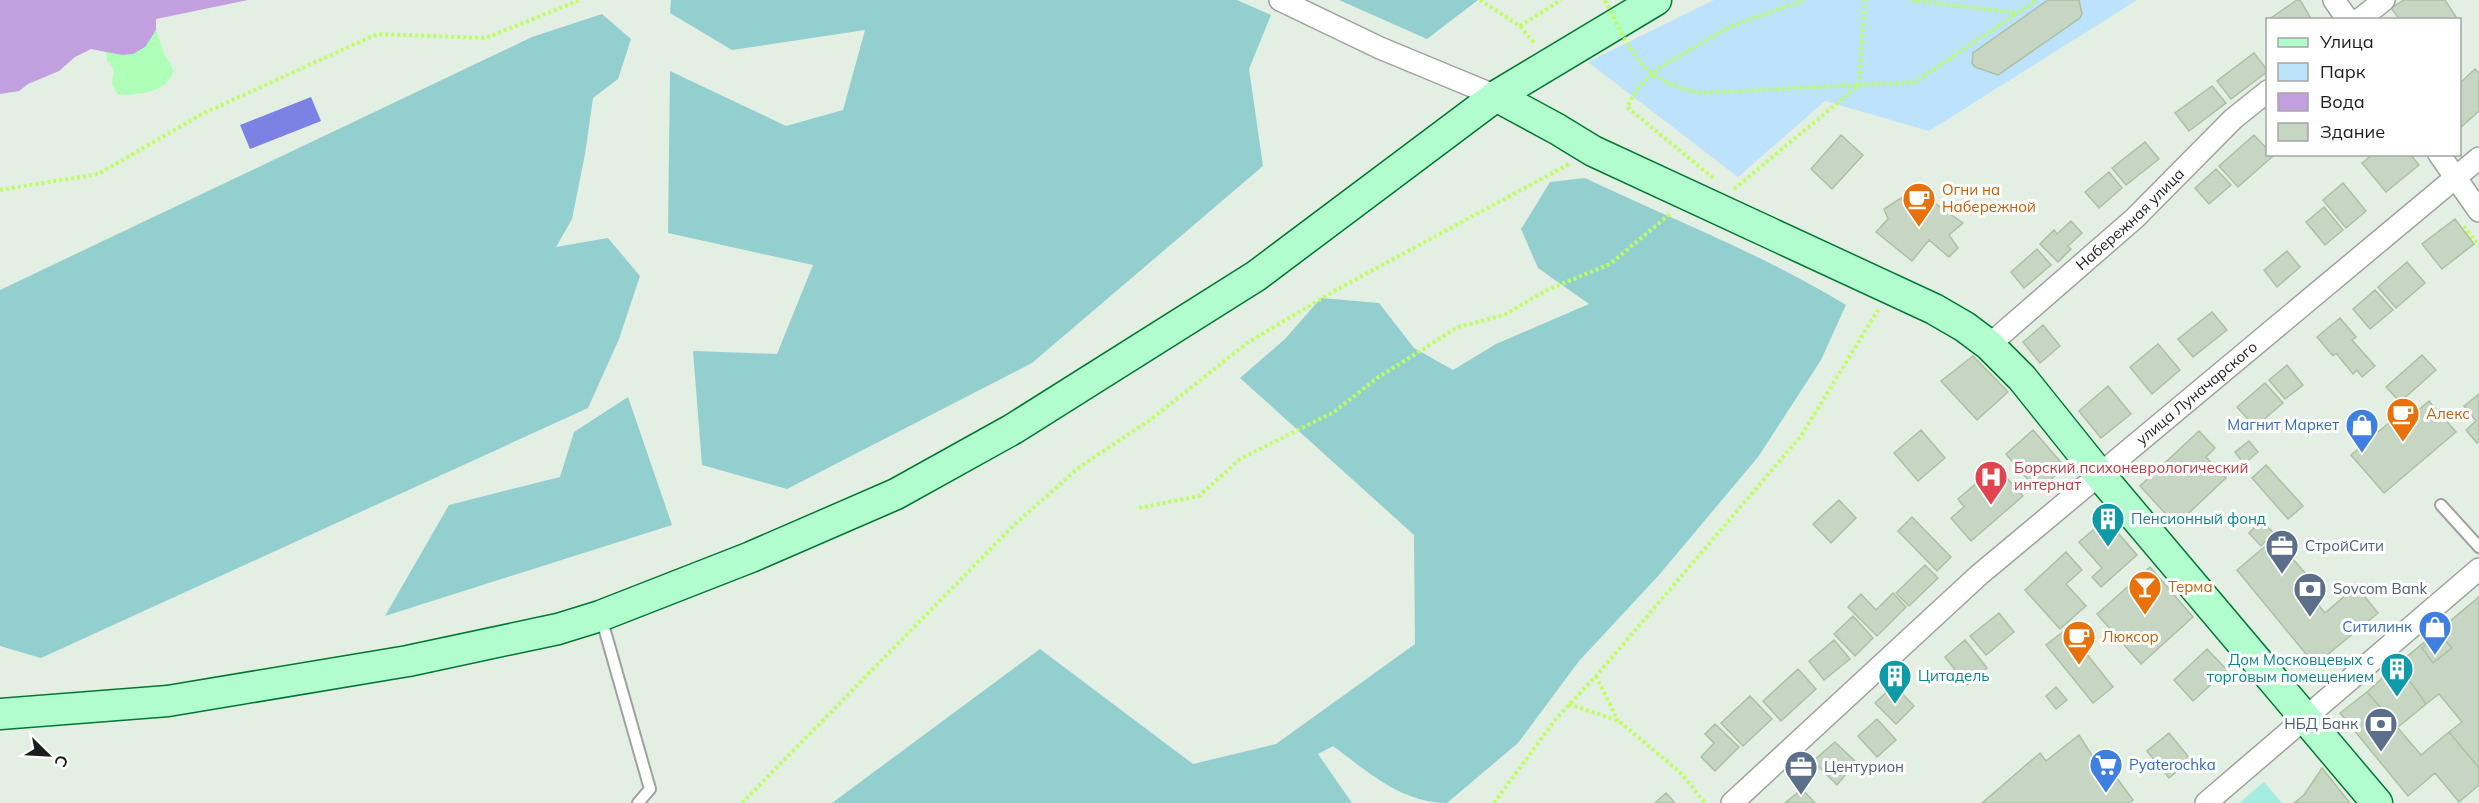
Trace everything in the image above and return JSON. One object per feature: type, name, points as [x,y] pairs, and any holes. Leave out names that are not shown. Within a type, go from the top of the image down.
[{"type":"main road","points":[[0,714],[168,701],[285,683],[558,629],[600,616],[751,556],[896,494],[1013,429],[1256,276],[1496,96],[1656,0]]},
{"type":"main road","points":[[1496,96],[1593,151],[1941,314],[1989,345],[2022,378],[2099,474],[2377,803]]},
{"type":"street","points":[[1280,0],[1380,48],[1496,96]]},
{"type":"street","points":[[2334,0],[2347,18]]},
{"type":"street","points":[[2362,18],[2384,0]]},
{"type":"street","name":"Набережная улица","points":[[1989,345],[2135,218],[2233,119],[2266,94]]},
{"type":"street","points":[[2440,156],[2479,211]]},
{"type":"street","name":"улица Луначарского","points":[[1732,803],[1978,575],[2479,158]]},
{"type":"street","points":[[2206,803],[2479,569]]},
{"type":"lane","points":[[2441,505],[2479,547]]},
{"type":"lane","points":[[600,616],[650,789],[638,803]]},
{"type":"path","points":[[0,190],[98,174],[202,114],[377,34],[486,38],[580,0]]},
{"type":"path","points":[[1480,0],[1520,26],[1534,43]]},
{"type":"path","points":[[1520,26],[1561,0]]},
{"type":"path","points":[[1605,0],[1633,54],[1644,67],[1660,81],[1679,89],[1701,93],[1915,82],[2037,0]]},
{"type":"path","points":[[1698,165],[1627,107],[1640,86],[1659,68],[1731,26],[1805,0]]},
{"type":"path","points":[[1730,193],[1859,85],[1865,0]]},
{"type":"path","points":[[1911,0],[2017,13]]},
{"type":"path","points":[[742,803],[1013,526],[1078,468],[1150,420],[1247,343],[1336,290],[1593,151]]},
{"type":"path","points":[[1139,508],[1200,496],[1240,459],[1334,412],[1377,378],[1458,327],[1504,315],[1548,290],[1610,264],[1691,197]]},
{"type":"path","points":[[1494,803],[1555,720],[1596,676],[1801,436],[1890,290]]},
{"type":"path","points":[[1596,676],[1619,722]]},
{"type":"path","points":[[1569,704],[1619,722],[1682,774],[1705,803]]},
{"type":"shaded area","points":[[671,0],[1237,0],[1271,15],[1249,69],[1263,166],[1032,363],[787,489],[702,465],[693,351],[777,354],[813,265],[668,233],[670,71],[786,126],[843,110],[865,30],[732,50],[670,13]]},
{"type":"shaded area","points":[[1339,0],[1478,0],[1427,39]]},
{"type":"shaded area","points":[[602,14],[631,39],[618,79],[593,98],[572,219],[556,247],[608,238],[640,276],[619,339],[588,408],[41,658],[0,646],[0,290],[532,37]]},
{"type":"shaded area","points":[[311,97],[321,121],[250,149],[240,125]]},
{"type":"shaded area","points":[[1585,178],[1750,253],[1846,305],[1821,360],[1758,457],[1659,575],[1579,661],[1518,743],[1447,803],[1431,802],[1400,792],[1333,746],[1318,754],[1352,803],[832,803],[1040,649],[1193,764],[1276,744],[1415,644],[1414,535],[1240,378],[1285,339],[1321,298],[1379,303],[1414,348],[1453,370],[1496,344],[1589,304],[1538,268],[1521,229],[1550,182]]},
{"type":"shaded area","points":[[628,397],[672,525],[385,616],[449,505],[560,477],[574,432]]},
{"type":"shaded area","points":[[2264,782],[2282,803],[2239,803]]},
{"type":"sand","points":[[156,30],[164,53],[174,71],[170,79],[151,91],[118,95],[112,84],[114,70],[107,60],[106,51],[122,55],[151,38]]},
{"type":"green space","points":[[1714,0],[2137,0],[1929,131],[1825,101],[1738,177],[1588,62]]},
{"type":"water","points":[[0,0],[248,0],[156,19],[156,30],[151,38],[145,47],[133,54],[122,55],[91,49],[75,57],[59,71],[28,84],[19,91],[0,94]]},
{"type":"building","points":[[2048,0],[2079,0],[2082,14],[2080,18],[1998,75],[1975,67],[1972,63],[1973,53]]},
{"type":"building","points":[[2300,0],[2311,18],[2271,18]]},
{"type":"building","points":[[2404,0],[2445,0],[2457,18],[2398,18],[2391,8]]},
{"type":"building","points":[[2254,53],[2266,68],[2266,73],[2231,99],[2217,81]]},
{"type":"building","points":[[2475,69],[2479,73],[2479,111],[2461,127],[2461,82]]},
{"type":"building","points":[[2212,86],[2226,103],[2189,131],[2175,113]]},
{"type":"building","points":[[1841,135],[1863,155],[1832,189],[1811,169]]},
{"type":"building","points":[[2254,135],[2266,148],[2266,156],[2273,156],[2238,187],[2219,166]]},
{"type":"building","points":[[2145,142],[2159,159],[2126,185],[2112,168]]},
{"type":"building","points":[[2371,156],[2412,156],[2419,165],[2386,192],[2362,163]]},
{"type":"building","points":[[2216,169],[2231,185],[2209,204],[2195,188]]},
{"type":"building","points":[[2109,172],[2122,188],[2099,208],[2085,192]]},
{"type":"building","points":[[2343,183],[2366,211],[2346,228],[2323,200]]},
{"type":"building","name":"Огни на Набережной","points":[[1915,189],[1963,223],[1949,235],[1958,248],[1949,257],[1929,240],[1912,261],[1876,232],[1888,219],[1884,209]]},
{"type":"building","points":[[2324,207],[2343,230],[2325,245],[2306,222]]},
{"type":"building","points":[[2455,219],[2474,244],[2442,269],[2422,244]]},
{"type":"building","points":[[2071,221],[2082,233],[2068,246],[2071,249],[2058,262],[2040,244],[2054,230],[2057,234]]},
{"type":"building","points":[[2037,249],[2051,265],[2024,288],[2011,272]]},
{"type":"building","points":[[2287,251],[2300,267],[2277,287],[2264,270]]},
{"type":"building","points":[[2407,262],[2425,283],[2396,308],[2378,287]]},
{"type":"building","points":[[2375,290],[2393,310],[2370,329],[2353,309]]},
{"type":"building","points":[[2212,312],[2227,330],[2193,357],[2178,339]]},
{"type":"building","points":[[2340,318],[2356,337],[2352,340],[2375,366],[2362,377],[2357,370],[2353,374],[2336,353],[2333,356],[2317,337]]},
{"type":"building","points":[[2043,325],[2060,346],[2040,363],[2023,342]]},
{"type":"building","points":[[2158,344],[2180,370],[2152,394],[2130,367]]},
{"type":"building","points":[[2422,355],[2436,370],[2400,402],[2386,387]]},
{"type":"building","points":[[1973,356],[2008,392],[1977,420],[1941,381]]},
{"type":"building","points":[[2287,365],[2303,385],[2285,399],[2269,380]]},
{"type":"building","points":[[2265,383],[2283,403],[2255,427],[2237,407]]},
{"type":"building","points":[[2108,386],[2131,414],[2101,438],[2079,411]]},
{"type":"building","points":[[2479,394],[2479,442],[2477,443],[2466,430],[2476,421],[2464,406]]},
{"type":"building","name":"Алекс","points":[[2429,401],[2456,432],[2384,493],[2351,455],[2403,411],[2409,418]]},
{"type":"building","points":[[1921,430],[1945,458],[1918,481],[1894,453]]},
{"type":"building","points":[[2033,430],[2065,467],[2038,491],[2006,454]]},
{"type":"building","points":[[2199,431],[2215,448],[2206,457],[2226,478],[2176,525],[2140,486]]},
{"type":"building","points":[[2249,441],[2258,452],[2244,464],[2235,452]]},
{"type":"building","points":[[2266,465],[2303,506],[2288,519],[2252,478]]},
{"type":"building","points":[[1996,466],[2023,496],[1971,541],[1951,518],[1964,507],[1958,499]]},
{"type":"building","points":[[1839,500],[1856,518],[1831,543],[1813,524]]},
{"type":"building","points":[[1912,517],[1951,557],[1937,571],[1898,531]]},
{"type":"building","name":"Пенсионный фонд","points":[[2106,519],[2137,555],[2101,587],[2092,577],[2102,568],[2079,542]]},
{"type":"building","points":[[2261,521],[2274,533],[2261,546],[2249,533]]},
{"type":"building","points":[[2275,538],[2305,573],[2297,579],[2325,613],[2356,586],[2378,613],[2315,665],[2237,570]]},
{"type":"building","points":[[2066,552],[2082,570],[2066,584],[2086,606],[2060,629],[2025,590]]},
{"type":"building","points":[[1925,565],[1938,578],[1909,606],[1896,593]]},
{"type":"building","name":"Терма","points":[[2150,567],[2193,617],[2141,664],[2097,614]]},
{"type":"building","points":[[1893,593],[1906,607],[1877,636],[1848,607],[1861,594],[1876,610]]},
{"type":"building","points":[[2479,597],[2479,768],[2449,732],[2462,722],[2439,694],[2426,704],[2398,664]]},
{"type":"building","points":[[1999,613],[2014,632],[1986,655],[1970,636]]},
{"type":"building","points":[[1853,616],[1873,638],[1855,656],[1834,634]]},
{"type":"building","name":"Люксор","points":[[2072,625],[2082,638],[2077,642],[2113,687],[2093,703],[2046,645]]},
{"type":"building","name":"Ситилинк","points":[[2440,634],[2452,648],[2433,663],[2422,648]]},
{"type":"building","points":[[1834,640],[1850,659],[1824,680],[1809,661]]},
{"type":"building","points":[[1965,640],[1987,668],[1967,685],[1945,657]]},
{"type":"building","points":[[2207,649],[2227,670],[2193,701],[2174,680]]},
{"type":"building","name":"Дом Московцевых с торговым помещением","points":[[2398,664],[2426,704],[2398,727],[2367,692]]},
{"type":"building","points":[[1798,669],[1816,689],[1781,721],[1763,701]]},
{"type":"building","name":"Цитадель","points":[[1894,685],[1914,706],[1896,724],[1875,703]]},
{"type":"building","points":[[2056,687],[2067,700],[2056,709],[2046,696]]},
{"type":"building","points":[[2367,692],[2421,755],[2449,732],[2479,768],[2479,785],[2459,802],[2435,773],[2408,796],[2340,713]]},
{"type":"building","points":[[1750,696],[1772,719],[1743,746],[1721,723]]},
{"type":"building","points":[[1877,719],[1896,740],[1877,757],[1858,736]]},
{"type":"building","points":[[1715,724],[1739,747],[1715,771],[1701,757],[1714,743],[1705,734]]},
{"type":"building","points":[[2169,733],[2191,760],[2169,778],[2147,751]]},
{"type":"building","points":[[2079,735],[2098,765],[2106,763],[2133,800],[2129,803],[1982,803],[2040,753],[2046,761]]},
{"type":"building","points":[[1835,742],[1856,762],[1837,785],[1813,761]]},
{"type":"building","points":[[2322,768],[2350,803],[2294,803],[2304,795]]},
{"type":"building","name":"Центурион","points":[[1802,789],[1815,803],[1785,803]]},
{"type":"building","points":[[1666,793],[1675,803],[1655,803]]},
{"type":"place","name":"Огни на Набережной","points":[[1919,228]]},
{"type":"place","name":"Алекс","points":[[2403,443]]},
{"type":"place","name":"Магнит Маркет","points":[[2362,454]]},
{"type":"place","name":"Борский психоневрологический интернат","points":[[1991,506]]},
{"type":"place","name":"Пенсионный фонд","points":[[2108,548]]},
{"type":"place","name":"СтройСити","points":[[2282,575]]},
{"type":"place","name":"Терма","points":[[2145,616]]},
{"type":"place","name":"Sovcom Bank","points":[[2310,618]]},
{"type":"place","name":"Ситилинк","points":[[2435,656]]},
{"type":"place","name":"Люксор","points":[[2079,666]]},
{"type":"place","name":"Дом Московцевых с торговым помещением","points":[[2397,698]]},
{"type":"place","name":"Цитадель","points":[[1895,705]]},
{"type":"place","name":"НБД Банк","points":[[2381,753]]},
{"type":"place","name":"Pyaterochka","points":[[2106,794]]},
{"type":"place","name":"Центурион","points":[[1801,796]]}]
